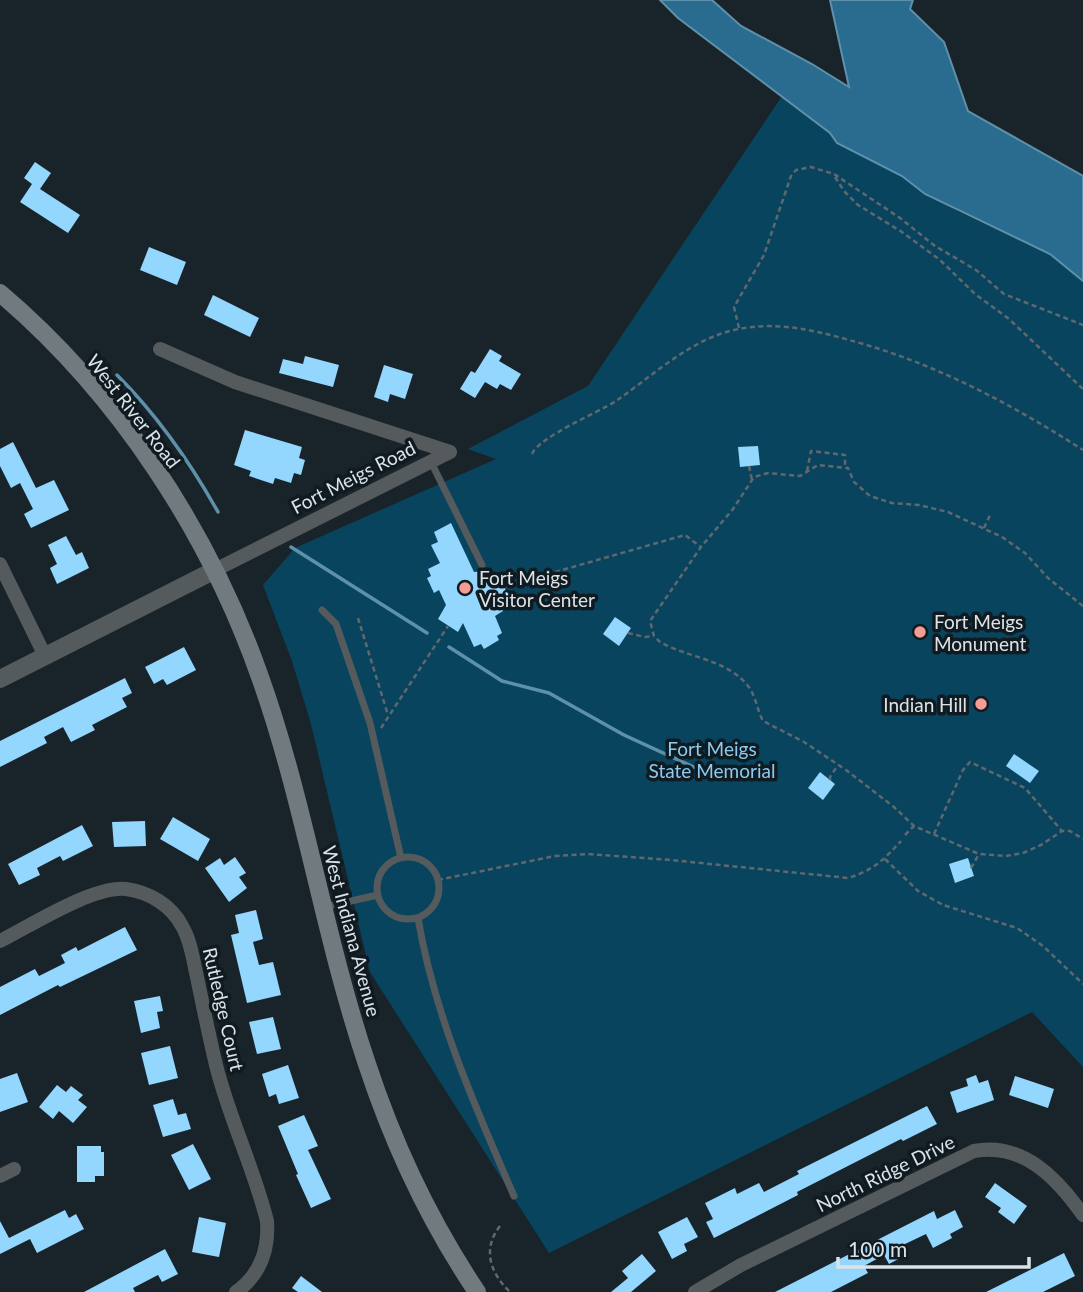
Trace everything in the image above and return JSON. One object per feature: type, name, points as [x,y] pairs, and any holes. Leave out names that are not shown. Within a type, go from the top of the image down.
[{"type":"main road","name":"West River Road","points":[[0,293],[66,358],[131,434],[215,570]]},
{"type":"main road","name":"West Indiana Avenue","points":[[215,570],[261,678],[281,741],[362,1048],[383,1111],[428,1208],[477,1292]]},
{"type":"street","name":"Fort Meigs Road","points":[[0,679],[450,452],[235,382],[160,349]]},
{"type":"street","points":[[0,564],[46,656]]},
{"type":"street","name":"Rutledge Court","points":[[0,941],[89,896],[107,890],[127,889],[146,894],[163,904],[176,917],[189,944],[216,1066],[267,1221],[263,1258],[254,1275],[236,1292]]},
{"type":"street","name":"North Ridge Drive","points":[[695,1292],[741,1265],[974,1151],[1002,1150],[1037,1164],[1065,1191],[1083,1215]]},
{"type":"street","points":[[0,1176],[14,1169]]},
{"type":"lane","points":[[430,462],[463,537],[482,565]]},
{"type":"lane","points":[[323,610],[336,624],[374,740],[401,858]]},
{"type":"lane","points":[[401,858],[420,859],[435,872],[438,880],[438,899],[426,914],[418,918],[398,917],[389,912],[378,895],[380,876],[385,868],[401,858]]},
{"type":"lane","points":[[324,907],[378,895]]},
{"type":"lane","points":[[418,918],[423,948],[451,1041],[482,1124],[514,1196]]},
{"type":"path","points":[[739,329],[734,307],[764,255],[791,176],[796,170],[811,167],[834,174],[900,218],[935,246],[976,270],[1004,294],[1083,325]]},
{"type":"path","points":[[834,174],[844,191],[858,205],[940,260],[975,294],[1009,319],[1083,389]]},
{"type":"path","points":[[532,454],[541,442],[606,407],[697,345],[723,333],[771,325],[819,331],[913,359],[1000,401],[1083,450]]},
{"type":"path","points":[[807,471],[811,451],[845,456],[845,467]]},
{"type":"path","points":[[749,466],[752,480]]},
{"type":"path","points":[[1083,606],[1048,578],[1015,545],[984,528],[961,516],[933,507],[892,503],[870,496],[854,482],[852,472],[845,467],[818,466],[800,476],[762,474],[752,480],[650,621],[654,636],[666,645],[728,670],[747,684],[763,721],[804,742],[838,765],[894,807],[914,826],[979,853],[1006,856],[1023,853],[1041,845],[1062,831],[1070,831],[1083,839]]},
{"type":"path","points":[[984,528],[990,515]]},
{"type":"path","points":[[506,586],[685,536],[701,547]]},
{"type":"path","points":[[358,618],[389,717]]},
{"type":"path","points":[[374,740],[448,626]]},
{"type":"path","points":[[628,633],[654,636]]},
{"type":"path","points":[[934,834],[962,769],[970,762],[1025,788],[1062,831]]},
{"type":"path","points":[[831,780],[830,777],[838,765]]},
{"type":"path","points":[[1025,788],[1028,782]]},
{"type":"path","points":[[905,835],[914,826]]},
{"type":"path","points":[[438,880],[555,856],[588,855],[671,860],[848,878],[865,873],[885,859],[901,841]]},
{"type":"path","points":[[971,868],[979,853]]},
{"type":"path","points":[[885,859],[918,891],[943,905],[1017,928],[1044,946],[1083,984]]},
{"type":"path","points":[[500,1226],[493,1234],[488,1248],[489,1255],[495,1274],[510,1292]]},
{"type":"green space","name":"Fort Meigs State Memorial","points":[[782,96],[831,133],[837,143],[902,176],[925,194],[959,212],[1050,254],[1083,281],[1083,1067],[1032,1012],[549,1253],[370,972],[311,724],[292,661],[263,585],[295,548],[496,459],[468,449],[588,386]]},
{"type":"shaded area","points":[[660,0],[712,0],[741,26],[849,87],[830,0],[913,0],[910,9],[944,42],[968,111],[1083,176],[1083,281],[1050,254],[925,194],[902,176],[837,143],[830,133],[678,18]]},
{"type":"building","points":[[35,162],[51,173],[40,189],[80,215],[68,233],[20,202],[32,184],[24,178]]},
{"type":"building","points":[[149,247],[186,262],[177,285],[140,270]]},
{"type":"building","points":[[213,295],[259,318],[250,337],[204,315]]},
{"type":"building","points":[[490,349],[502,356],[499,361],[521,374],[511,390],[500,384],[497,389],[485,382],[475,398],[460,389],[471,371],[475,373]]},
{"type":"building","points":[[305,356],[339,365],[333,387],[279,373],[283,359],[303,364]]},
{"type":"building","points":[[384,365],[413,374],[405,399],[390,394],[388,402],[374,397]]},
{"type":"building","points":[[245,430],[302,447],[299,458],[305,460],[301,475],[294,473],[291,483],[275,478],[273,484],[249,476],[251,471],[234,465]]},
{"type":"building","points":[[13,442],[36,488],[54,480],[69,510],[31,528],[24,514],[33,509],[20,483],[11,488],[0,466],[0,449]]},
{"type":"building","points":[[758,446],[760,465],[740,467],[738,447]]},
{"type":"building","name":"Fort Meigs Visitor Center","points":[[451,523],[474,572],[483,571],[488,582],[499,577],[510,598],[499,603],[503,611],[495,616],[502,633],[497,636],[499,640],[484,649],[481,644],[474,647],[463,623],[458,632],[438,619],[446,605],[439,590],[434,593],[427,578],[431,576],[428,569],[440,563],[431,545],[438,542],[434,532]]},
{"type":"building","points":[[66,536],[76,555],[82,552],[89,568],[57,584],[50,568],[57,564],[48,545]]},
{"type":"building","points":[[615,617],[631,628],[619,646],[603,634]]},
{"type":"building","points":[[184,647],[196,670],[167,685],[163,679],[154,684],[145,667]]},
{"type":"building","points":[[125,678],[132,693],[122,698],[127,707],[92,725],[95,730],[71,742],[63,727],[44,737],[47,743],[0,767],[0,741]]},
{"type":"building","points":[[1014,754],[1039,771],[1030,783],[1006,766]]},
{"type":"building","points":[[820,772],[835,784],[823,800],[808,788]]},
{"type":"building","points":[[173,817],[210,839],[198,861],[160,839]]},
{"type":"building","points":[[145,821],[146,846],[114,847],[112,822]]},
{"type":"building","points":[[82,825],[93,846],[63,861],[60,856],[37,868],[40,875],[19,885],[8,864]]},
{"type":"building","points":[[235,857],[246,873],[239,877],[247,888],[229,902],[205,868],[220,858],[224,865]]},
{"type":"building","points":[[968,858],[974,876],[955,883],[949,864]]},
{"type":"building","points":[[256,910],[263,939],[253,942],[259,965],[273,962],[281,995],[247,1003],[231,935],[239,933],[235,915]]},
{"type":"building","points":[[125,927],[137,950],[60,987],[58,985],[0,1015],[0,987],[35,969],[39,976],[65,963],[61,955],[76,947],[78,951]]},
{"type":"building","points":[[160,996],[163,1011],[157,1012],[160,1028],[141,1033],[134,1001]]},
{"type":"building","points":[[273,1017],[281,1049],[257,1054],[249,1022]]},
{"type":"building","points":[[170,1046],[178,1078],[149,1085],[141,1053]]},
{"type":"building","points":[[288,1065],[299,1098],[279,1104],[276,1094],[269,1097],[262,1074]]},
{"type":"building","points":[[17,1073],[28,1102],[0,1112],[0,1079]]},
{"type":"building","points":[[976,1075],[979,1083],[988,1080],[994,1100],[957,1113],[950,1092],[968,1086],[966,1079]]},
{"type":"building","points":[[1015,1076],[1054,1089],[1048,1108],[1009,1095]]},
{"type":"building","points":[[57,1085],[66,1092],[71,1086],[83,1095],[78,1100],[87,1107],[73,1123],[59,1111],[53,1119],[39,1107]]},
{"type":"building","points":[[173,1099],[178,1115],[186,1113],[191,1129],[163,1137],[153,1105]]},
{"type":"building","points":[[927,1106],[937,1124],[903,1141],[901,1139],[797,1192],[798,1195],[714,1238],[706,1222],[713,1219],[705,1203],[735,1188],[737,1194],[759,1183],[764,1192],[799,1174],[797,1171]]},
{"type":"building","points":[[304,1115],[318,1146],[308,1150],[331,1199],[311,1208],[278,1126]]},
{"type":"building","points":[[193,1144],[211,1179],[189,1190],[171,1155]]},
{"type":"building","points":[[77,1146],[101,1146],[101,1152],[104,1152],[104,1176],[95,1176],[95,1182],[77,1182]]},
{"type":"building","points":[[995,1183],[1027,1206],[1014,1224],[998,1212],[1001,1208],[985,1197]]},
{"type":"building","points":[[65,1210],[69,1218],[76,1214],[84,1229],[37,1253],[30,1239],[0,1254],[0,1221],[9,1238]]},
{"type":"building","points":[[955,1210],[963,1227],[950,1234],[952,1238],[933,1248],[926,1234],[903,1245],[908,1254],[889,1264],[884,1255],[864,1266],[868,1273],[831,1292],[775,1292],[934,1211],[937,1219]]},
{"type":"building","points":[[199,1217],[226,1223],[219,1257],[192,1252]]},
{"type":"building","points":[[687,1217],[698,1237],[684,1244],[687,1251],[672,1259],[658,1232]]},
{"type":"building","points":[[165,1249],[178,1274],[162,1282],[158,1275],[133,1288],[135,1292],[84,1292]]},
{"type":"building","points":[[1064,1253],[1075,1276],[1043,1292],[986,1292]]},
{"type":"building","points":[[642,1254],[656,1271],[631,1292],[611,1292],[628,1278],[622,1271]]},
{"type":"building","points":[[301,1276],[322,1292],[298,1292],[292,1288]]},
{"type":"waterway","points":[[117,375],[146,406],[172,440],[218,512]]},
{"type":"waterway","points":[[291,547],[427,633]]},
{"type":"waterway","points":[[449,647],[502,681],[549,693],[624,735],[698,769]]},
{"type":"place","name":"Fort Meigs Visitor Center","points":[[465,588]]},
{"type":"place","name":"Fort Meigs Monument","points":[[920,632]]},
{"type":"place","name":"Indian Hill","points":[[981,704]]}]
